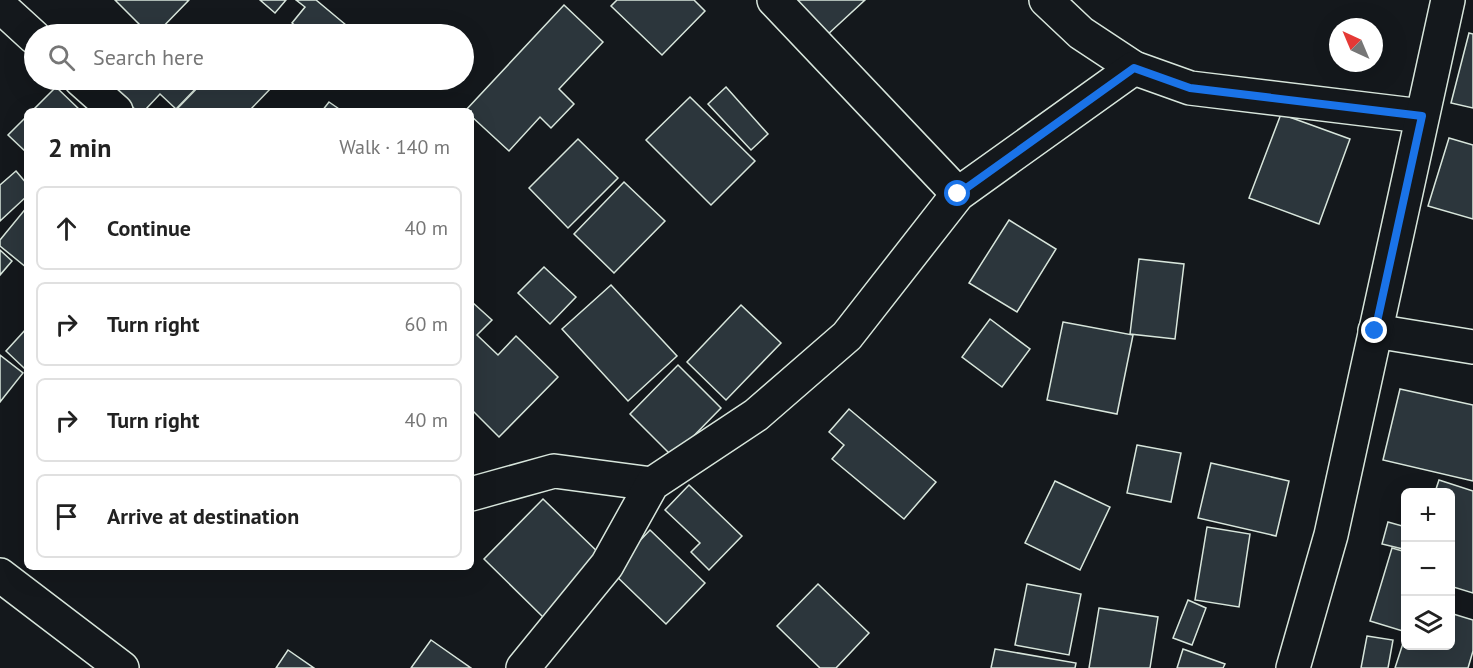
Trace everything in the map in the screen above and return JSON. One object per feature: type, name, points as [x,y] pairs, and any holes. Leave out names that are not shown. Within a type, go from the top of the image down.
[{"type":"street","points":[[774,0],[958,194]]},
{"type":"street","points":[[1046,0],[1081,33],[1134,68],[1190,88],[1422,116]]},
{"type":"street","points":[[1293,668],[1331,535],[1448,0]]},
{"type":"street","points":[[0,6],[24,28]]},
{"type":"street","points":[[523,668],[607,565],[652,484],[756,415],[847,336],[958,194],[1134,68]]},
{"type":"street","points":[[92,90],[113,108]]},
{"type":"street","points":[[1375,331],[1473,347]]},
{"type":"street","points":[[474,493],[554,471],[652,484]]},
{"type":"street","points":[[0,574],[122,668]]},
{"type":"building","points":[[115,0],[189,0],[166,24],[139,24]]},
{"type":"building","points":[[260,0],[286,0],[275,13]]},
{"type":"building","points":[[296,0],[316,0],[345,24],[293,24],[305,7]]},
{"type":"building","points":[[617,0],[694,0],[705,11],[662,55],[611,6]]},
{"type":"building","points":[[793,0],[865,0],[826,36]]},
{"type":"building","points":[[564,5],[603,42],[559,89],[574,104],[551,128],[540,117],[509,151],[474,119],[474,108],[468,108]]},
{"type":"building","points":[[1469,33],[1473,34],[1473,108],[1451,103]]},
{"type":"building","points":[[726,87],[768,134],[751,150],[708,104]]},
{"type":"building","points":[[53,90],[59,90],[78,108],[35,108]]},
{"type":"building","points":[[118,90],[194,90],[177,108],[160,94],[147,108],[134,108],[116,92]]},
{"type":"building","points":[[195,90],[269,90],[252,108],[178,108]]},
{"type":"building","points":[[690,97],[755,161],[711,205],[646,140]]},
{"type":"building","points":[[329,102],[338,108],[324,108]]},
{"type":"building","points":[[1281,114],[1350,139],[1319,224],[1249,198]]},
{"type":"building","points":[[24,119],[24,150],[8,135]]},
{"type":"building","points":[[1449,138],[1473,145],[1473,219],[1428,206]]},
{"type":"building","points":[[578,139],[618,178],[568,228],[529,188]]},
{"type":"building","points":[[16,171],[24,180],[24,199],[0,221],[0,185]]},
{"type":"building","points":[[624,182],[665,221],[614,273],[574,234]]},
{"type":"building","points":[[24,211],[24,266],[0,246],[0,240]]},
{"type":"building","points":[[1009,220],[1056,249],[1017,312],[969,283]]},
{"type":"building","points":[[0,250],[12,261],[0,275]]},
{"type":"building","points":[[1139,259],[1184,264],[1175,339],[1130,334]]},
{"type":"building","points":[[544,267],[576,297],[550,324],[518,293]]},
{"type":"building","points":[[611,285],[677,356],[628,401],[562,329]]},
{"type":"building","points":[[474,304],[492,320],[477,335],[498,355],[516,336],[558,377],[499,437],[474,412]]},
{"type":"building","points":[[741,305],[781,343],[726,400],[687,362]]},
{"type":"building","points":[[990,319],[1030,349],[1002,387],[962,357]]},
{"type":"building","points":[[1063,322],[1133,335],[1117,414],[1047,400]]},
{"type":"building","points":[[24,331],[24,368],[6,351]]},
{"type":"building","points":[[0,355],[23,373],[0,402]]},
{"type":"building","points":[[678,365],[721,408],[673,457],[630,414]]},
{"type":"building","points":[[1400,389],[1473,405],[1473,481],[1383,460]]},
{"type":"building","points":[[849,409],[936,482],[904,519],[832,459],[844,445],[829,432]]},
{"type":"building","points":[[1137,445],[1181,453],[1171,502],[1127,493]]},
{"type":"building","points":[[1211,463],[1289,481],[1276,536],[1198,518]]},
{"type":"building","points":[[1439,480],[1473,491],[1473,593],[1455,588],[1455,488],[1436,488]]},
{"type":"building","points":[[1055,481],[1110,507],[1080,570],[1025,543]]},
{"type":"building","points":[[689,485],[742,536],[709,570],[691,552],[700,543],[665,510]]},
{"type":"building","points":[[543,499],[603,557],[544,618],[484,559]]},
{"type":"building","points":[[1388,522],[1401,526],[1401,549],[1382,544]]},
{"type":"building","points":[[1207,527],[1250,534],[1239,607],[1195,600]]},
{"type":"building","points":[[650,530],[705,583],[666,624],[611,571]]},
{"type":"building","points":[[1392,548],[1401,551],[1401,630],[1370,621]]},
{"type":"building","points":[[818,584],[869,633],[836,668],[820,668],[777,626]]},
{"type":"building","points":[[1027,584],[1081,594],[1069,655],[1015,645]]},
{"type":"building","points":[[1188,600],[1206,608],[1192,645],[1173,638]]},
{"type":"building","points":[[1099,608],[1158,617],[1150,668],[1089,668]]},
{"type":"building","points":[[1455,615],[1473,620],[1473,651],[1468,668],[1395,668],[1401,649],[1455,650]]},
{"type":"building","points":[[1367,636],[1393,640],[1388,668],[1361,668]]},
{"type":"building","points":[[431,640],[471,668],[411,668]]},
{"type":"building","points":[[995,649],[1076,663],[1075,668],[991,668]]},
{"type":"building","points":[[1183,649],[1225,664],[1223,668],[1177,668]]},
{"type":"building","points":[[288,650],[314,668],[276,668]]},
{"type":"route","points":[[958,194],[1134,68],[1190,88],[1422,116],[1375,331]]}]
